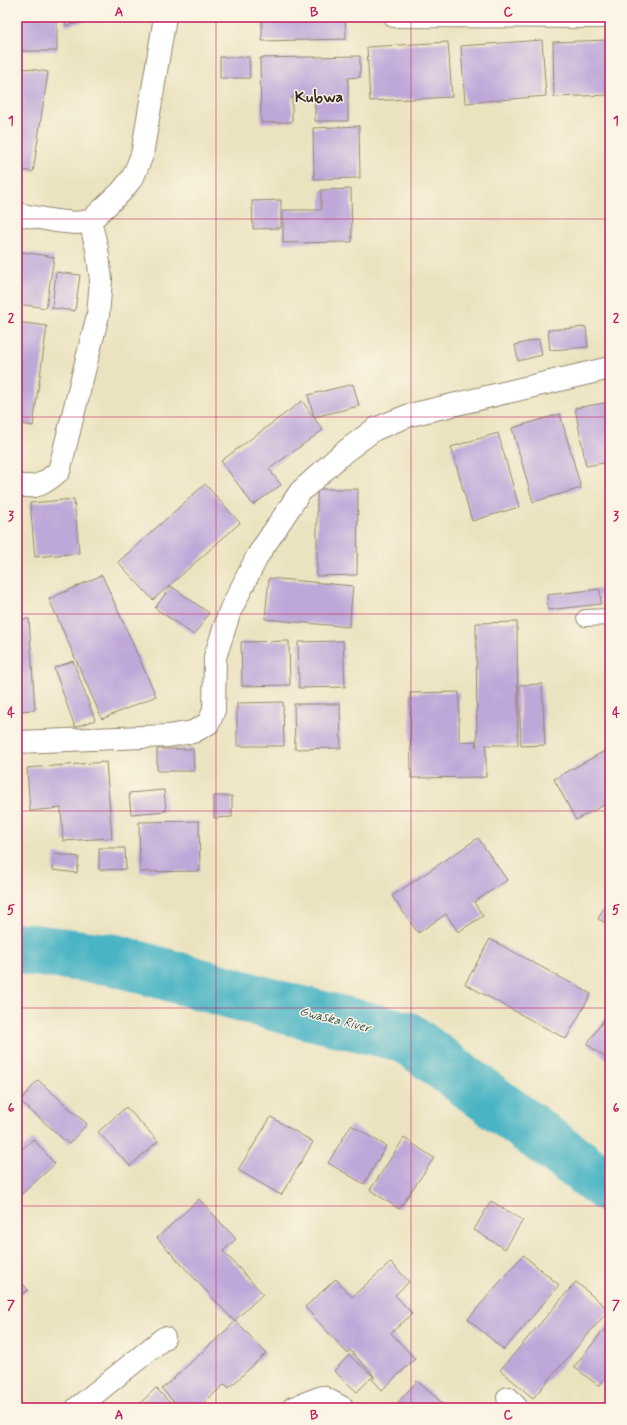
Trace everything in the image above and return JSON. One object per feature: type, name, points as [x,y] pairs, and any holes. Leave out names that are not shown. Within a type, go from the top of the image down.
[{"type":"street","points":[[17,214],[75,223],[90,221],[121,192],[133,177],[142,155],[165,17]]},
{"type":"street","points":[[17,485],[26,487],[45,484],[59,471],[99,310],[101,280],[97,249],[90,221]]},
{"type":"street","points":[[17,742],[168,736],[193,732],[209,723],[214,710],[215,657],[230,611],[258,555],[300,492],[343,453],[375,429],[410,415],[610,368]]},
{"type":"street","points":[[77,1408],[164,1338]]},
{"type":"street","points":[[293,1408],[322,1397],[343,1408]]},
{"type":"lane","points":[[393,19],[610,20]]},
{"type":"lane","points":[[585,618],[610,617]]},
{"type":"building","points":[[17,17],[57,17],[57,51],[17,51]]},
{"type":"building","points":[[64,17],[85,17],[86,21],[66,26]]},
{"type":"building","points":[[262,17],[345,17],[346,39],[262,41]]},
{"type":"building","points":[[542,40],[546,96],[465,103],[461,46]]},
{"type":"building","points":[[610,40],[610,95],[554,97],[553,42]]},
{"type":"building","points":[[448,42],[452,97],[370,101],[367,47]]},
{"type":"building","points":[[360,56],[360,77],[348,78],[348,121],[315,121],[315,96],[292,97],[292,122],[261,123],[260,58]]},
{"type":"building","points":[[220,57],[249,57],[250,78],[220,78]]},
{"type":"building","points":[[17,67],[48,72],[33,172],[17,169]]},
{"type":"building","points":[[359,126],[360,178],[314,179],[313,128]]},
{"type":"building","points":[[351,189],[352,242],[283,243],[283,210],[321,210],[321,190]]},
{"type":"building","points":[[281,200],[281,228],[253,229],[252,201]]},
{"type":"building","points":[[17,251],[54,257],[46,308],[17,304]]},
{"type":"building","points":[[56,272],[80,275],[75,311],[52,308]]},
{"type":"building","points":[[17,322],[47,326],[33,426],[17,423]]},
{"type":"building","points":[[586,327],[588,347],[550,350],[548,330]]},
{"type":"building","points":[[539,339],[542,355],[518,361],[515,345]]},
{"type":"building","points":[[353,384],[359,406],[314,417],[308,395]]},
{"type":"building","points":[[302,401],[323,430],[269,469],[281,485],[253,505],[221,461]]},
{"type":"building","points":[[610,402],[610,462],[586,466],[575,408]]},
{"type":"building","points":[[560,414],[581,488],[533,502],[512,428]]},
{"type":"building","points":[[498,433],[519,507],[472,521],[451,447]]},
{"type":"building","points":[[205,484],[240,523],[153,600],[118,562]]},
{"type":"building","points":[[317,489],[358,489],[357,575],[317,576]]},
{"type":"building","points":[[74,499],[79,553],[35,557],[30,503]]},
{"type":"building","points":[[102,575],[156,696],[102,719],[49,599]]},
{"type":"building","points":[[269,578],[353,586],[349,627],[265,619]]},
{"type":"building","points":[[171,586],[209,613],[194,635],[155,608]]},
{"type":"building","points":[[600,589],[601,604],[548,610],[547,595]]},
{"type":"building","points":[[29,619],[35,710],[17,711],[17,620]]},
{"type":"building","points":[[517,622],[518,745],[486,745],[486,777],[411,778],[410,693],[459,692],[459,742],[476,741],[475,746],[477,746],[476,623]]},
{"type":"building","points":[[289,641],[290,685],[242,686],[241,642]]},
{"type":"building","points":[[343,641],[345,687],[299,688],[298,642]]},
{"type":"building","points":[[73,661],[95,720],[75,727],[54,668]]},
{"type":"building","points":[[542,684],[545,745],[521,746],[519,685]]},
{"type":"building","points":[[283,702],[284,746],[237,746],[237,703]]},
{"type":"building","points":[[294,704],[340,704],[341,748],[295,749]]},
{"type":"building","points":[[610,748],[610,802],[576,820],[554,779]]},
{"type":"building","points":[[157,749],[193,749],[194,771],[157,771]]},
{"type":"building","points":[[106,762],[112,838],[63,841],[61,808],[30,811],[27,768]]},
{"type":"building","points":[[164,790],[166,811],[131,814],[129,793]]},
{"type":"building","points":[[214,796],[232,796],[232,817],[214,818]]},
{"type":"building","points":[[199,821],[200,871],[140,872],[139,822]]},
{"type":"building","points":[[478,838],[507,880],[474,902],[483,916],[458,932],[446,914],[418,933],[392,896]]},
{"type":"building","points":[[99,848],[125,848],[126,869],[99,870]]},
{"type":"building","points":[[55,854],[79,857],[77,873],[53,870]]},
{"type":"building","points":[[610,895],[610,925],[598,919]]},
{"type":"building","points":[[490,939],[591,994],[566,1039],[465,984]]},
{"type":"building","points":[[610,1011],[610,1061],[587,1044]]},
{"type":"building","points":[[38,1080],[87,1124],[69,1144],[20,1101]]},
{"type":"building","points":[[126,1107],[158,1141],[130,1166],[98,1132]]},
{"type":"building","points":[[271,1117],[313,1142],[281,1195],[238,1170]]},
{"type":"building","points":[[351,1125],[386,1146],[364,1184],[328,1163]]},
{"type":"building","points":[[404,1138],[434,1158],[399,1209],[370,1190]]},
{"type":"building","points":[[33,1139],[55,1164],[17,1198],[17,1154]]},
{"type":"building","points":[[199,1199],[236,1239],[223,1251],[263,1294],[234,1321],[157,1238]]},
{"type":"building","points":[[491,1201],[523,1220],[505,1249],[474,1230]]},
{"type":"building","points":[[523,1255],[559,1285],[504,1350],[468,1319]]},
{"type":"building","points":[[391,1262],[409,1282],[395,1295],[412,1314],[391,1333],[415,1359],[382,1390],[372,1379],[375,1377],[350,1350],[347,1353],[305,1307],[336,1279],[352,1297]]},
{"type":"building","points":[[17,1276],[28,1290],[17,1298]]},
{"type":"building","points":[[576,1282],[609,1310],[533,1398],[500,1370]]},
{"type":"building","points":[[236,1321],[266,1353],[229,1388],[225,1384],[198,1408],[179,1408],[162,1389]]},
{"type":"building","points":[[610,1322],[610,1372],[599,1386],[574,1367]]},
{"type":"building","points":[[349,1355],[373,1376],[357,1392],[334,1371]]},
{"type":"building","points":[[417,1381],[448,1408],[393,1408]]},
{"type":"building","points":[[156,1388],[175,1408],[135,1408]]},
{"type":"waterway","name":"Gwaska River","points":[[17,948],[115,960],[281,1007],[406,1037],[610,1188]]},
{"type":"district","name":"Kubwa","points":[[319,97]]}]
